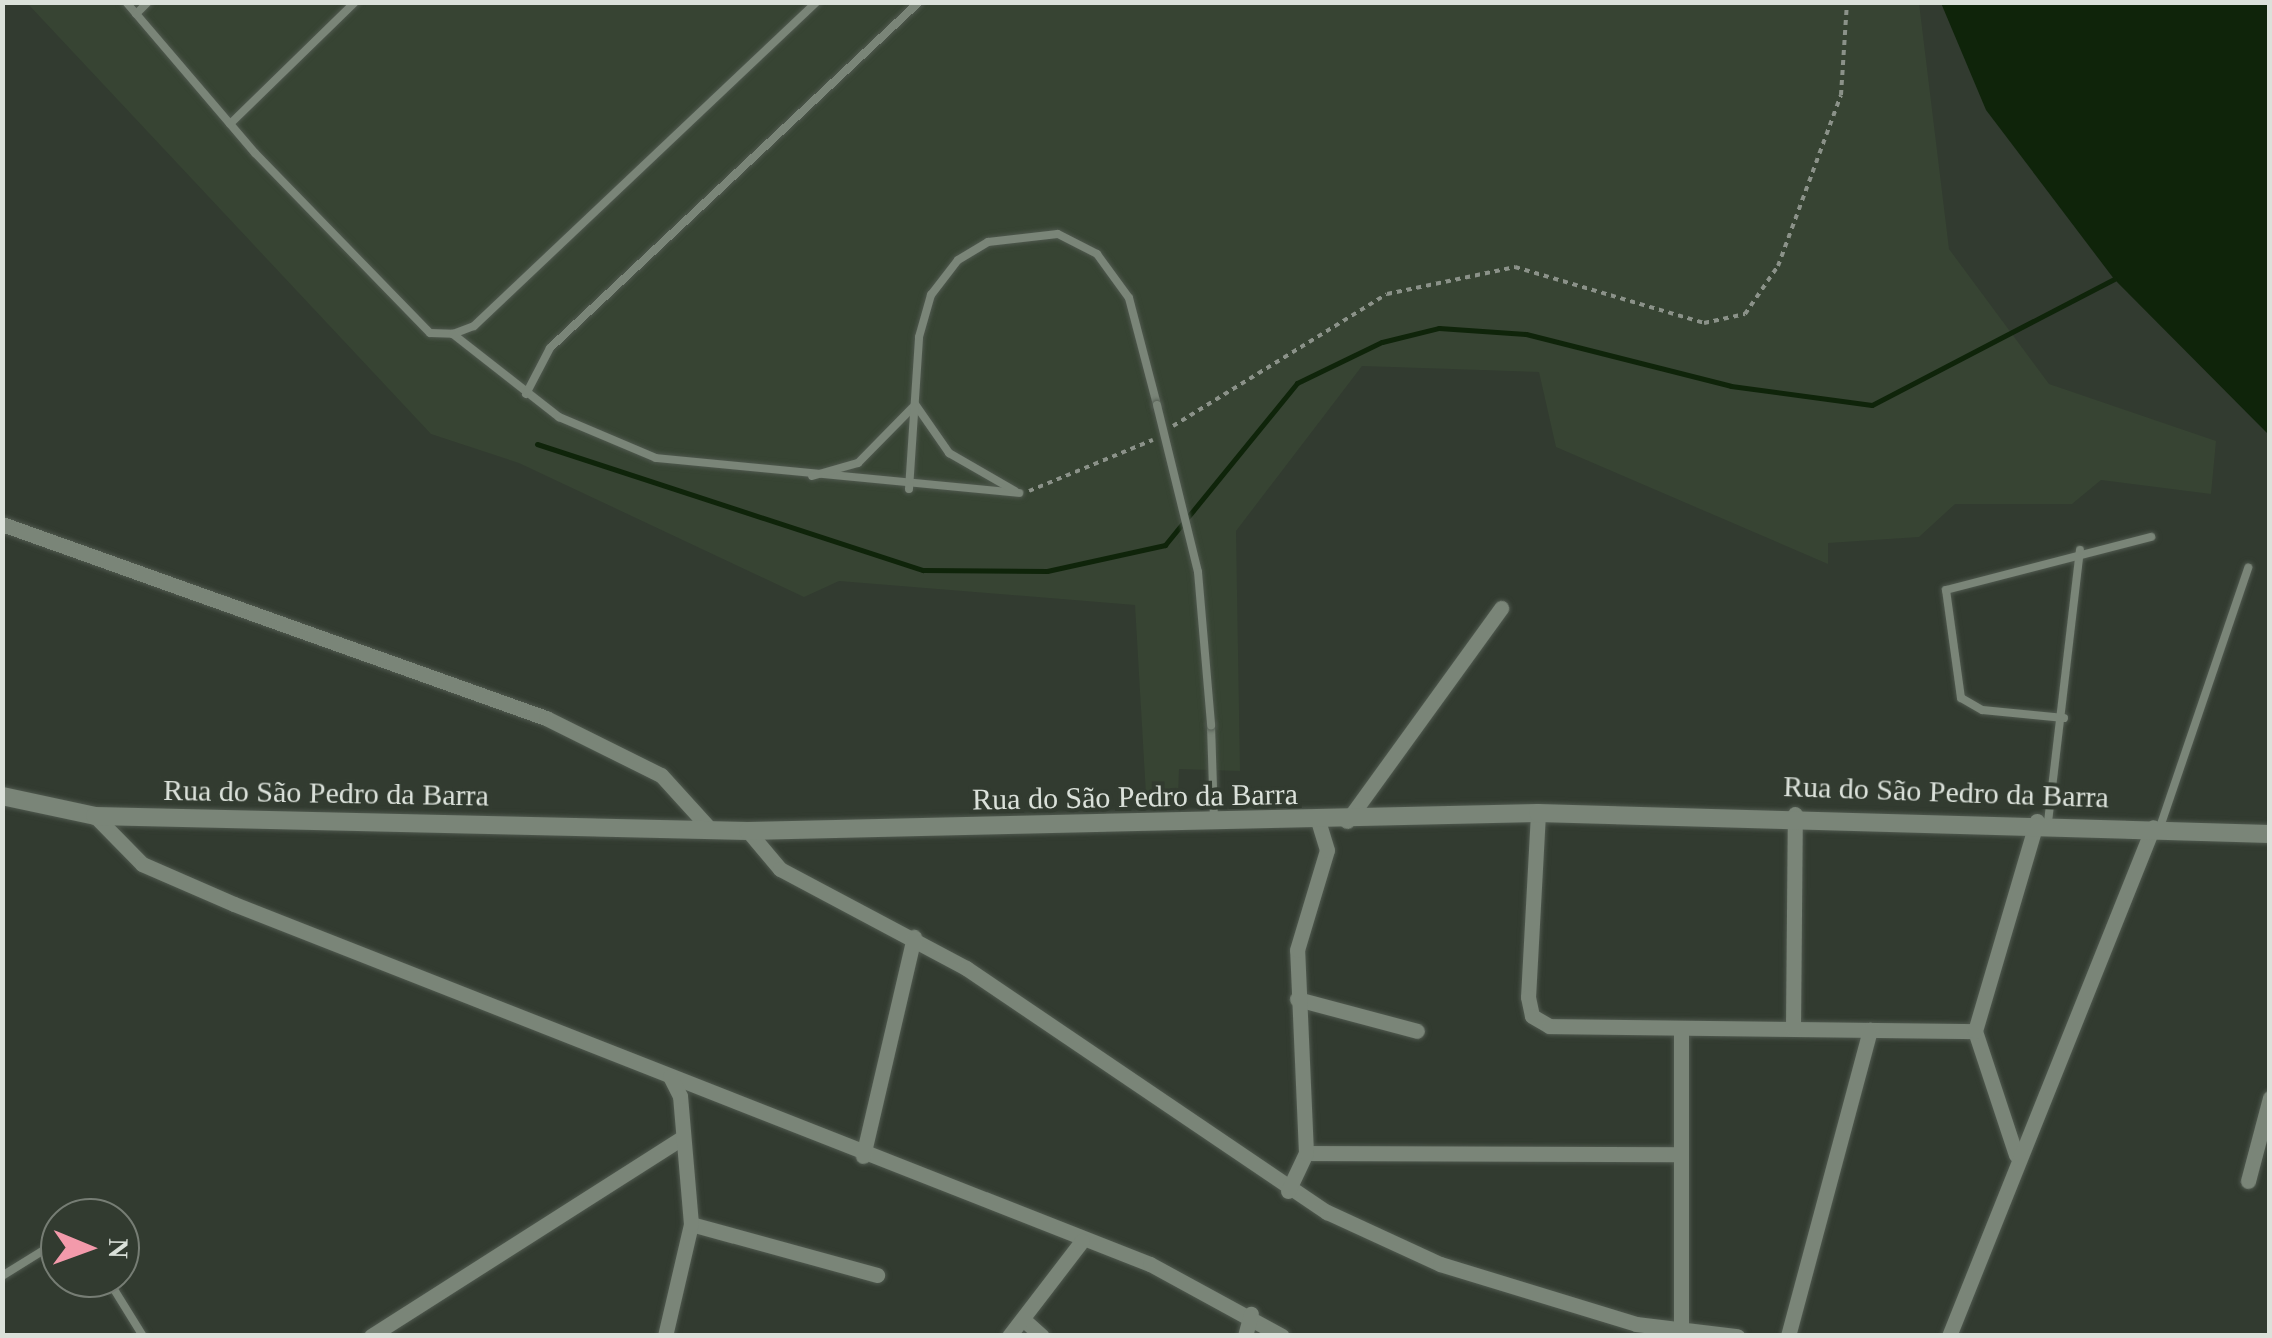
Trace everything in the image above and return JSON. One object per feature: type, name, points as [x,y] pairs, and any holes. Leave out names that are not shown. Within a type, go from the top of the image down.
[{"type":"street","points":[[2,524],[546,718],[662,775],[710,829]]},
{"type":"street","points":[[1347,821],[1501,608]]},
{"type":"street","name":"Rua do São Pedro da Barra","points":[[2,796],[95,816],[748,831],[1538,814],[1795,814],[2270,834]]},
{"type":"street","points":[[1538,814],[1532,1016],[1549,1026],[1976,1031]]},
{"type":"street","points":[[1793,1028],[1795,814]]},
{"type":"street","points":[[95,816],[142,864],[1082,1241],[1250,1314],[1282,1336]]},
{"type":"street","points":[[1288,1191],[1306,1153],[1298,950],[1326,850],[1318,821]]},
{"type":"street","points":[[2016,1155],[1976,1031],[2042,822]]},
{"type":"street","points":[[1949,1336],[2016,1155],[2156,827]]},
{"type":"street","points":[[748,831],[780,869],[914,937],[1288,1191],[1440,1264],[1633,1330],[1737,1336]]},
{"type":"street","points":[[863,1156],[914,937]]},
{"type":"street","points":[[1298,999],[1416,1031]]},
{"type":"street","points":[[1681,1330],[1677,1154],[1682,1030]]},
{"type":"street","points":[[1788,1336],[1870,1030]]},
{"type":"street","points":[[663,1335],[691,1224],[670,1076]]},
{"type":"street","points":[[2248,1181],[2270,1098]]},
{"type":"street","points":[[371,1336],[680,1139]]},
{"type":"street","points":[[1306,1153],[1677,1154]]},
{"type":"street","points":[[691,1224],[878,1275]]},
{"type":"street","points":[[1009,1336],[1082,1241]]},
{"type":"street","points":[[1245,1336],[1250,1314]]},
{"type":"street","points":[[1024,1320],[1042,1336]]},
{"type":"lane","points":[[126,2],[230,124],[430,333],[454,334],[474,326],[817,2]]},
{"type":"lane","points":[[136,14],[148,2]]},
{"type":"lane","points":[[230,124],[354,2]]},
{"type":"lane","points":[[526,394],[550,348],[919,2]]},
{"type":"lane","points":[[909,489],[914,404],[930,295],[958,260],[988,242],[1058,234],[1097,254],[1129,298],[1198,572],[1211,725],[1214,823]]},
{"type":"lane","points":[[454,334],[526,394],[656,458],[909,489],[1019,493]]},
{"type":"lane","points":[[799,478],[858,463],[914,404]]},
{"type":"lane","points":[[914,404],[949,453],[1019,493]]},
{"type":"lane","points":[[2064,718],[1982,710],[1961,698],[1944,596],[1954,581],[2151,536]]},
{"type":"lane","points":[[2042,822],[2064,718],[2080,550]]},
{"type":"lane","points":[[2156,827],[2248,568]]},
{"type":"lane","points":[[2,1276],[40,1252]]},
{"type":"lane","points":[[119,1298],[143,1336]]},
{"type":"path","points":[[1019,493],[1140,449],[1386,294],[1515,267],[1704,323],[1746,314],[1778,266],[1840,95],[1847,2]]},
{"type":"shaded area","points":[[27,3],[1919,3],[1949,249],[2049,384],[2216,441],[2211,494],[2101,480],[2072,504],[1955,504],[1919,537],[1828,543],[1828,564],[1556,447],[1539,372],[1362,366],[1236,531],[1240,771],[1179,769],[1178,798],[1146,795],[1135,605],[839,581],[804,597],[519,463],[431,434]]},
{"type":"shaded area","points":[[1941,3],[2269,3],[2269,435],[2114,279],[1986,110]]},
{"type":"waterway","points":[[537,444],[923,570],[1047,571],[1165,545],[1297,383],[1382,342],[1439,328],[1526,334],[1731,386],[1872,405],[2114,279]]}]
